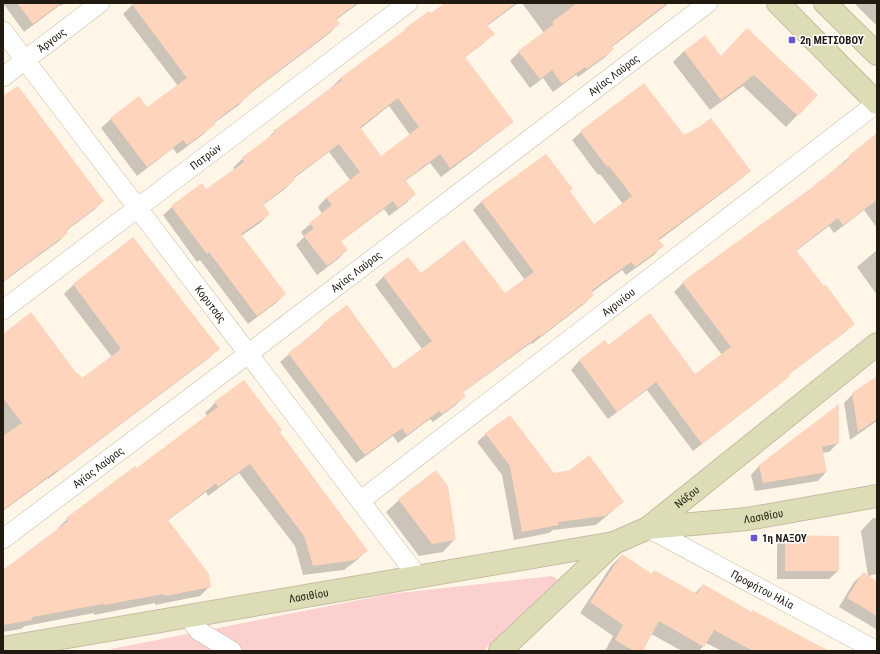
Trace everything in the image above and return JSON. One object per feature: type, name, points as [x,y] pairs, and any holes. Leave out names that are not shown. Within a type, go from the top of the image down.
[{"type":"street","name":"Άργους","points":[[3,77],[100,3]]},
{"type":"street","name":"Πατρών","points":[[3,310],[408,3]]},
{"type":"street","name":"Αγίας Λαύρας","points":[[3,538],[248,354],[708,3]]},
{"type":"street","points":[[778,3],[877,103]]},
{"type":"street","points":[[826,3],[877,54]]},
{"type":"street","name":"Κορυτσάς","points":[[3,31],[418,577]]},
{"type":"street","name":"Αγρινίου","points":[[360,501],[877,103]]},
{"type":"street","name":"Νάξου","points":[[500,651],[614,543],[648,528],[877,344]]},
{"type":"street","name":"Λασιθίου","points":[[648,528],[747,519],[877,496]]},
{"type":"street","name":"Προφήτου Ηλία","points":[[648,528],[866,649]]},
{"type":"street","name":"Λασιθίου","points":[[3,648],[30,647],[188,617],[614,543]]},
{"type":"street","points":[[188,617],[199,631],[232,651]]},
{"type":"shaded area","points":[[552,576],[558,580],[483,651],[111,651],[111,649],[390,594]]},
{"type":"building","points":[[17,3],[61,3],[33,24]]},
{"type":"building","points":[[131,3],[357,3],[336,19],[340,24],[248,94],[249,96],[214,122],[216,124],[187,145],[183,140],[147,167],[110,118],[139,96],[147,107],[187,78]]},
{"type":"building","points":[[445,3],[516,3],[487,25],[495,34],[465,57],[514,122],[450,168],[440,154],[405,180],[416,194],[398,208],[393,201],[341,241],[348,250],[327,266],[304,236],[314,228],[309,223],[332,205],[326,198],[360,172],[339,144],[294,177],[295,180],[263,204],[270,214],[241,234],[286,294],[257,316],[209,252],[207,254],[171,206],[202,183],[206,189],[244,162],[241,158],[275,133],[273,131],[342,80],[340,78],[405,30],[404,29],[429,11],[431,13]],"holes":[[[398,98],[419,127],[381,156],[360,127]]]},
{"type":"building","points":[[577,3],[667,3],[612,46],[614,49],[587,69],[585,67],[562,84],[552,70],[540,79],[518,51],[554,24],[552,22]]},
{"type":"building","points":[[747,28],[818,95],[798,116],[754,75],[721,100],[684,51],[705,35],[721,56]]},
{"type":"building","points":[[644,83],[684,135],[699,127],[711,118],[751,171],[658,239],[664,246],[635,267],[631,262],[591,291],[594,295],[541,336],[540,335],[463,392],[466,396],[442,414],[439,411],[407,435],[402,428],[365,455],[288,353],[347,305],[394,369],[432,341],[383,276],[408,257],[421,273],[464,240],[505,293],[534,272],[481,201],[546,154],[573,189],[570,191],[594,224],[632,196],[609,166],[607,167],[580,131]]},
{"type":"building","points":[[18,86],[104,201],[66,230],[68,233],[3,281],[3,96]]},
{"type":"building","points":[[877,133],[877,200],[843,225],[838,218],[796,250],[824,286],[826,285],[855,324],[789,374],[790,376],[702,444],[656,382],[617,412],[579,360],[605,340],[608,345],[650,313],[695,374],[731,347],[682,282],[814,186],[850,158],[848,156]]},
{"type":"building","points":[[133,237],[220,349],[58,471],[57,470],[3,510],[3,436],[22,423],[3,398],[3,334],[31,312],[77,374],[78,373],[82,378],[121,349],[73,284]]},
{"type":"building","points":[[877,376],[877,419],[858,432],[852,393]]},
{"type":"building","points":[[244,380],[282,430],[280,432],[368,551],[355,560],[313,566],[304,536],[250,464],[218,487],[216,483],[168,520],[209,574],[211,587],[165,596],[164,594],[103,604],[32,617],[32,620],[3,625],[3,570],[68,521],[66,518],[135,466],[137,468],[218,407],[214,402]]},
{"type":"building","points":[[839,404],[839,443],[822,447],[827,472],[763,483],[759,465]]},
{"type":"building","points":[[510,415],[554,473],[570,470],[589,455],[624,502],[605,516],[558,522],[559,525],[522,532],[510,466],[485,433]]},
{"type":"building","points":[[436,470],[448,486],[456,540],[432,544],[398,499]]},
{"type":"building","points":[[785,535],[839,536],[839,571],[785,571]]},
{"type":"building","points":[[622,554],[652,574],[654,570],[697,594],[703,584],[752,612],[752,610],[829,651],[753,651],[714,630],[704,647],[659,621],[643,651],[634,651],[615,640],[623,625],[590,602]]},
{"type":"building","points":[[863,572],[877,581],[877,616],[847,598]]},
{"type":"place","name":"2η ΜΕΤΣΟΒΟΥ","points":[[792,40]]},
{"type":"place","name":"1η ΝΑΞΟΥ","points":[[754,538]]}]
